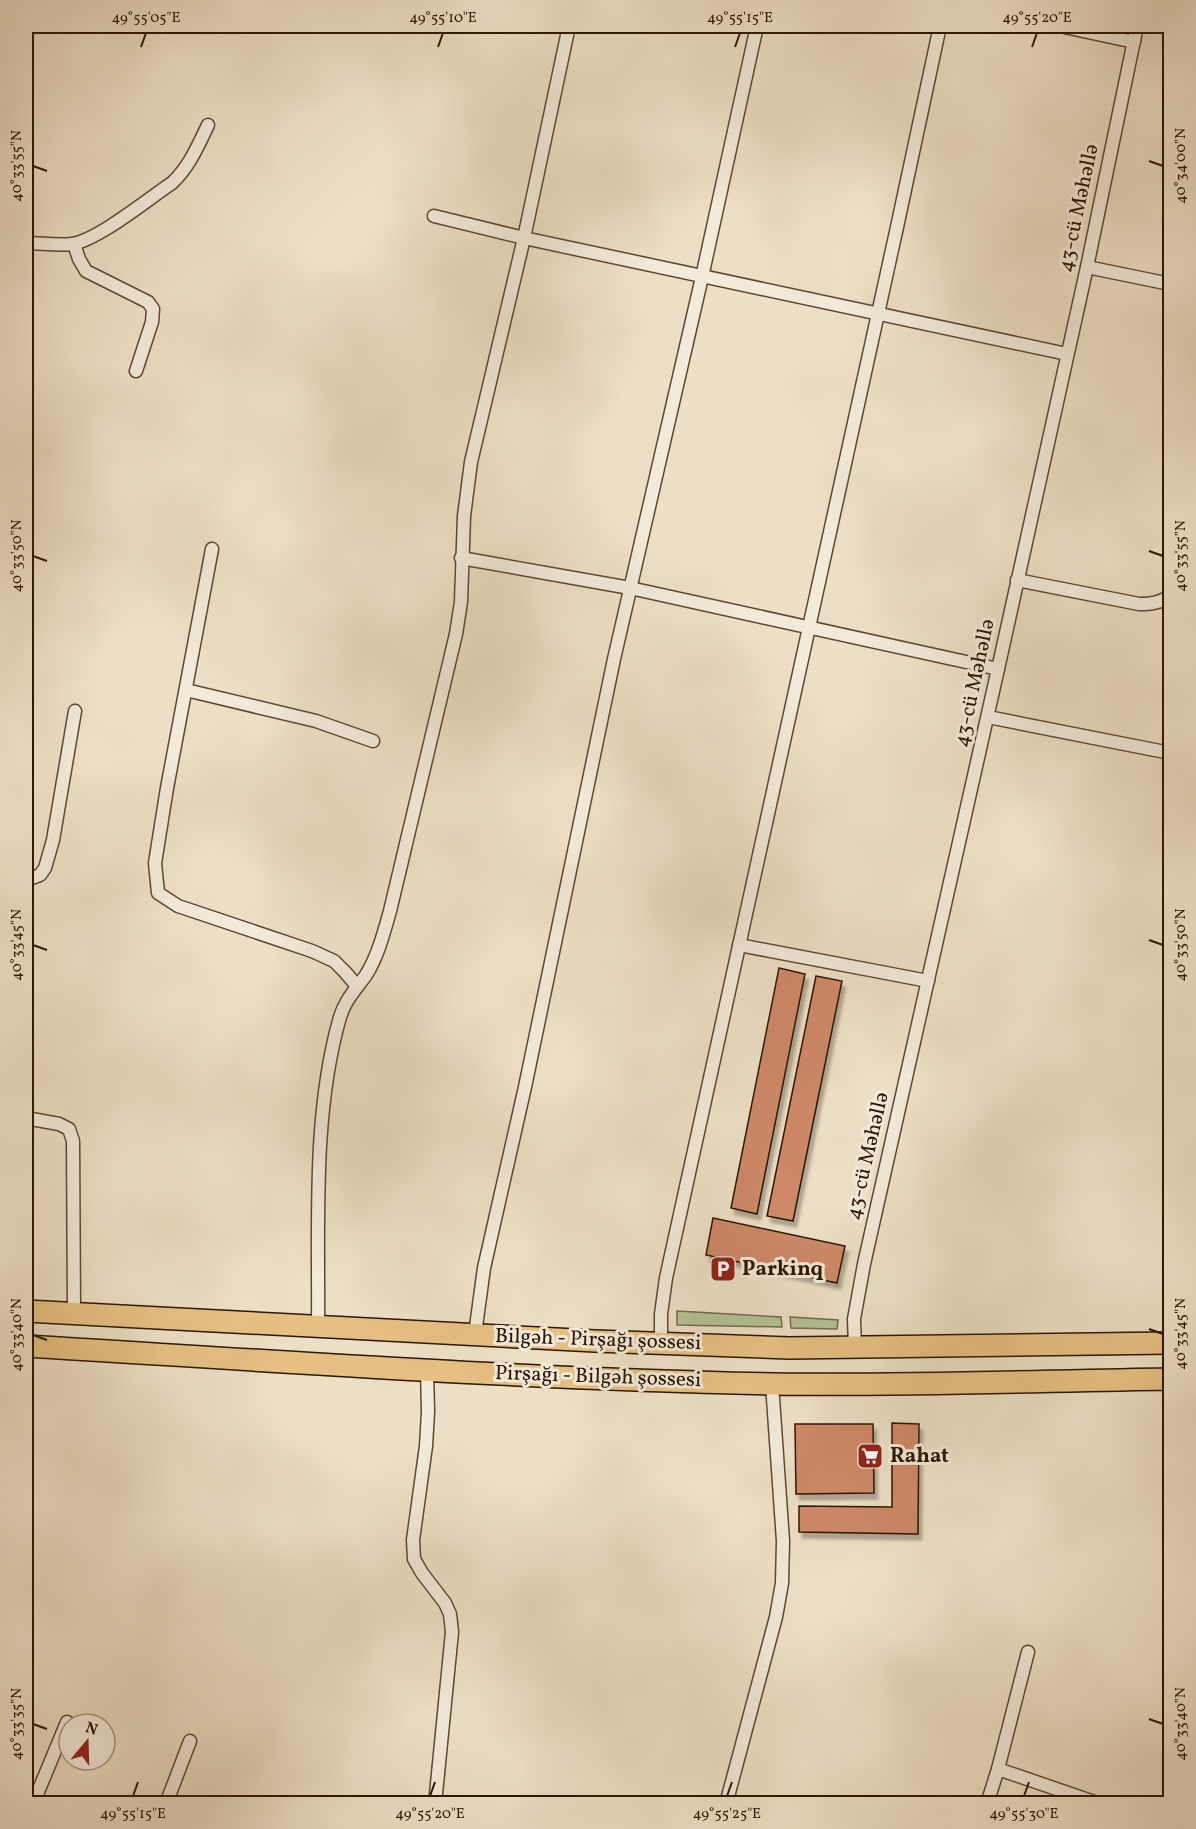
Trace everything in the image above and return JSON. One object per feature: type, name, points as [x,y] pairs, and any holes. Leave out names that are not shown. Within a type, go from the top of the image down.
[{"type":"highway","name":"Bilgəh - Pirşağı şossesi","points":[[31,1310],[595,1341],[789,1348],[1170,1343]]},
{"type":"highway","name":"Pirşağı - Bilgəh şossesi","points":[[26,1346],[427,1369],[772,1384],[1170,1379]]},
{"type":"street","points":[[318,1326],[321,1121],[332,1052],[340,1016],[346,1001],[367,973],[379,946],[393,899],[456,634],[461,602],[464,516],[471,462],[524,238],[569,26]]},
{"type":"street","points":[[475,1334],[484,1268],[525,1087],[630,588],[757,26]]},
{"type":"street","points":[[661,1342],[661,1314],[666,1278],[808,627],[879,315],[940,26]]},
{"type":"street","points":[[1060,26],[1134,42]]},
{"type":"street","name":"43-cü Məhəllə","points":[[855,1348],[854,1319],[857,1295],[988,717],[1087,267],[1137,26]]},
{"type":"street","points":[[26,243],[74,244],[101,232],[172,183],[189,163],[208,124]]},
{"type":"street","points":[[434,216],[702,277],[1067,354]]},
{"type":"street","points":[[74,244],[86,271],[148,302],[153,309],[152,322],[136,371]]},
{"type":"street","points":[[1087,267],[1170,284]]},
{"type":"street","points":[[212,549],[155,864],[158,893],[178,906],[334,961],[357,986]]},
{"type":"street","points":[[461,558],[630,588],[998,669]]},
{"type":"street","points":[[1017,580],[1139,604],[1154,604],[1170,596]]},
{"type":"street","points":[[186,690],[316,721],[373,741]]},
{"type":"street","points":[[26,877],[32,878],[40,875],[45,868],[53,840],[75,711]]},
{"type":"street","points":[[988,717],[1170,753]]},
{"type":"street","points":[[739,945],[928,981]]},
{"type":"street","points":[[26,1118],[59,1124],[69,1129],[73,1141],[74,1313]]},
{"type":"street","points":[[427,1369],[426,1446],[413,1540],[414,1558],[422,1573],[445,1603],[450,1614],[452,1632],[435,1803]]},
{"type":"street","points":[[726,1803],[776,1617],[782,1583],[783,1541],[772,1384]]},
{"type":"street","points":[[987,1803],[1028,1652]]},
{"type":"street","points":[[166,1803],[190,1741]]},
{"type":"street","points":[[33,1803],[57,1746]]},
{"type":"street","points":[[998,1769],[1100,1803]]},
{"type":"green space","points":[[677,1311],[781,1317],[782,1327],[677,1325]]},
{"type":"green space","points":[[790,1317],[838,1320],[837,1329],[791,1328]]},
{"type":"building","points":[[779,968],[805,974],[757,1214],[731,1208]]},
{"type":"building","points":[[816,976],[842,981],[793,1221],[767,1216]]},
{"type":"building","points":[[713,1218],[845,1246],[837,1283],[706,1255]]},
{"type":"building","points":[[892,1423],[919,1424],[918,1534],[799,1532],[799,1506],[892,1507]]},
{"type":"building","points":[[795,1424],[873,1424],[874,1493],[796,1494]]},
{"type":"place","name":"Parkinq","points":[[723,1269]]},
{"type":"place","name":"Rahat","points":[[870,1456]]}]
